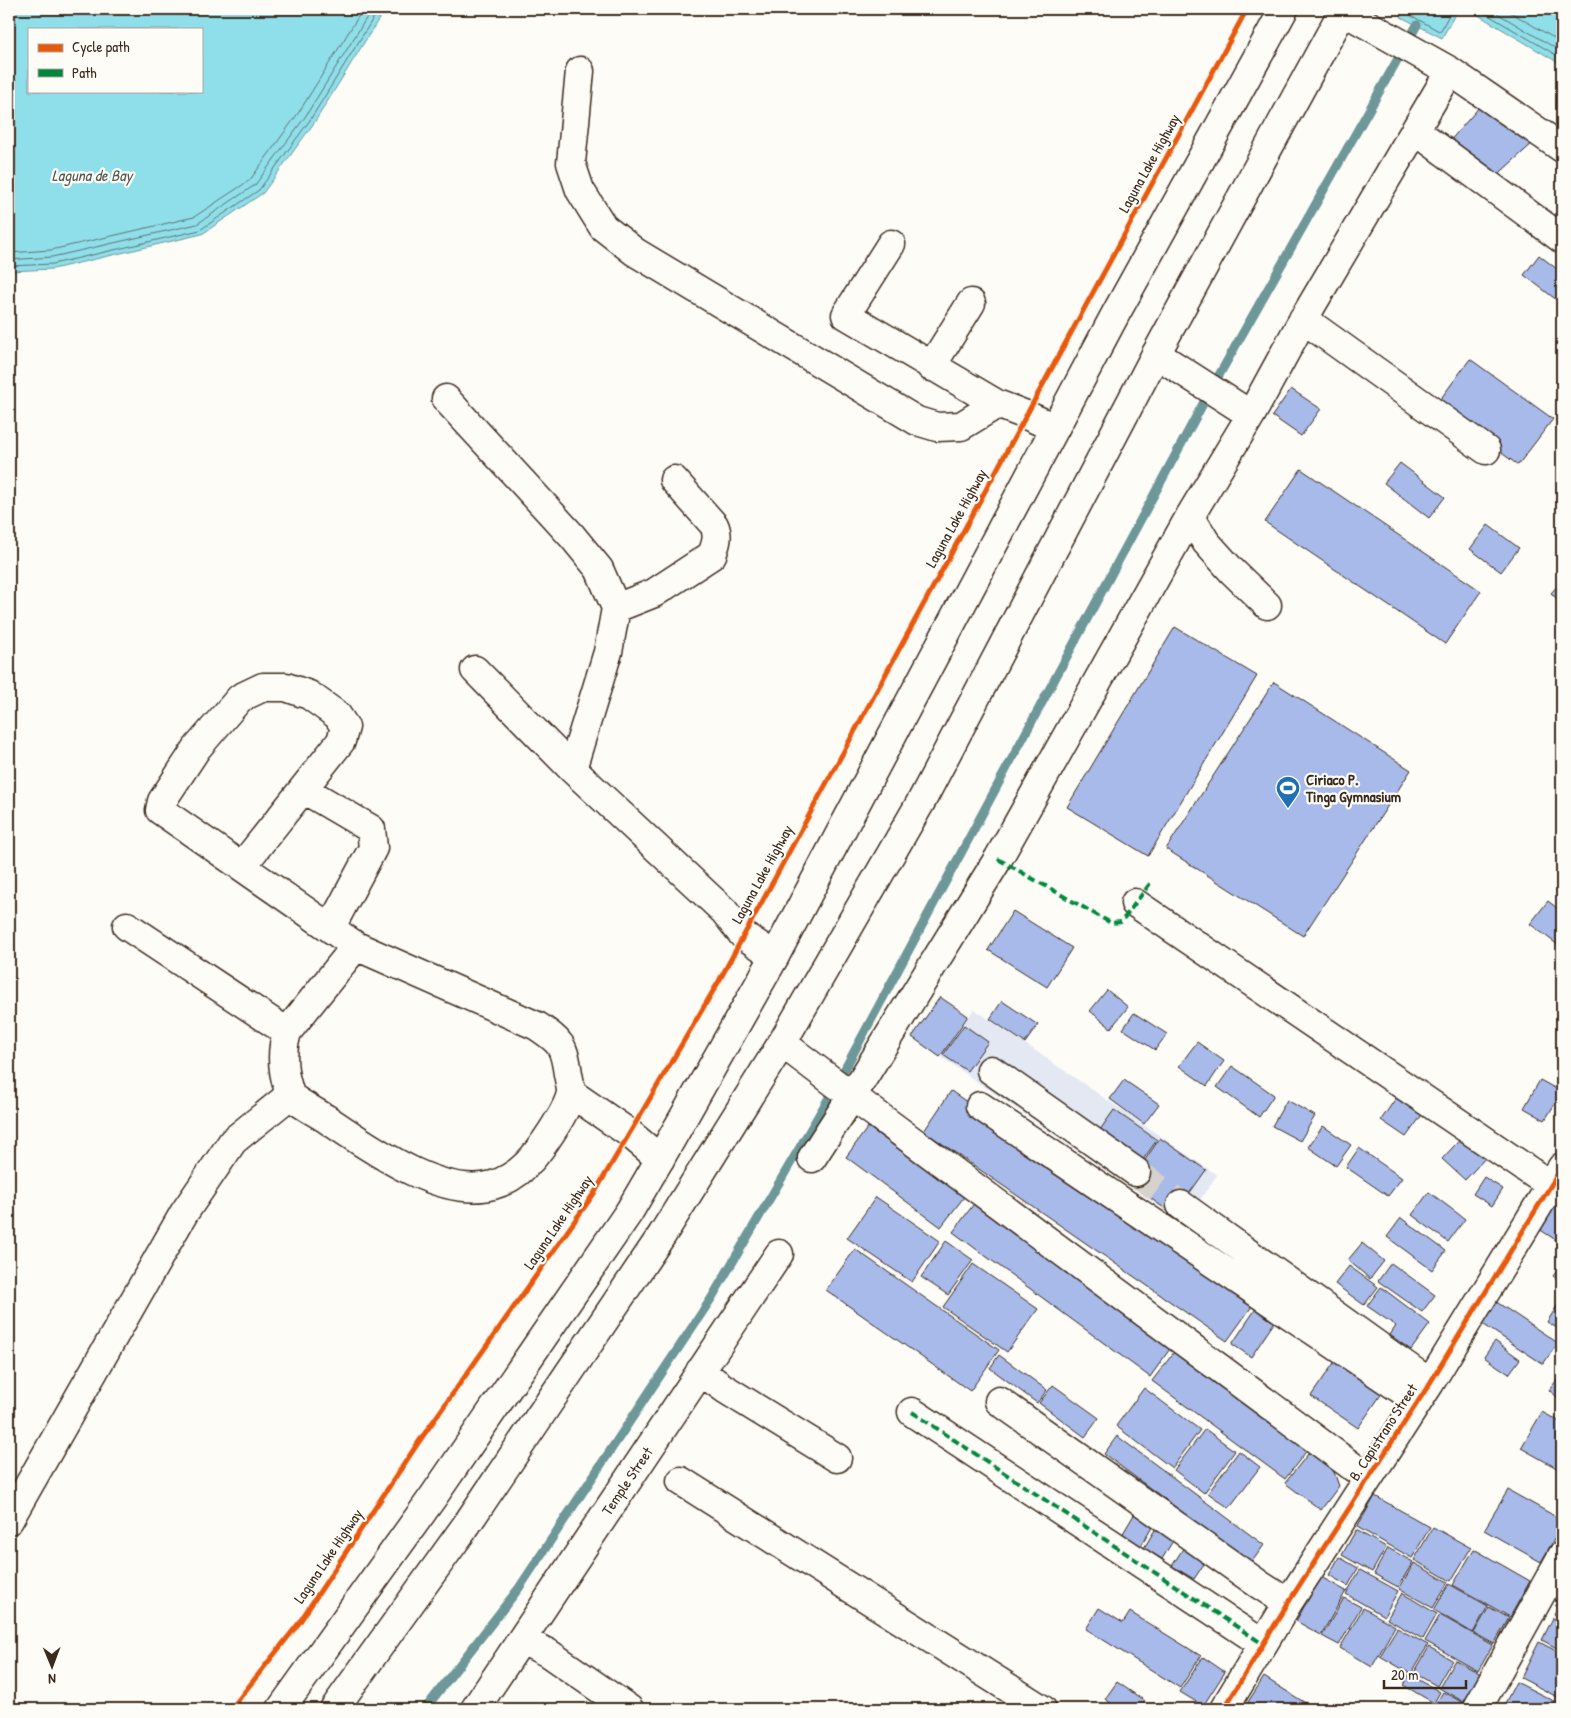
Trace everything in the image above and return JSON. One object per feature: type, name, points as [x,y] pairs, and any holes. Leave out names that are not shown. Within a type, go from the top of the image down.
[{"type":"main road","points":[[281,1709],[433,1496],[629,1212],[775,956],[1115,315],[1284,9]]},
{"type":"main road","points":[[334,1709],[465,1527],[509,1462],[662,1234],[782,1043],[922,800],[1156,354],[1344,10],[1442,67],[1562,148]]},
{"type":"main road","points":[[812,1158],[849,1094],[998,859],[1190,516],[1241,409],[1303,319],[1416,130],[1442,67]]},
{"type":"main road","points":[[580,71],[571,163],[580,190],[603,227],[635,252],[917,421],[937,427],[961,426],[996,404]]},
{"type":"main road","points":[[1416,130],[1562,239]]},
{"type":"main road","points":[[891,244],[846,315],[996,404],[1055,428]]},
{"type":"main road","points":[[931,367],[970,303]]},
{"type":"main road","points":[[1303,319],[1486,450]]},
{"type":"main road","points":[[1156,354],[1241,409]]},
{"type":"main road","points":[[446,399],[594,562],[616,608],[608,652],[572,769]]},
{"type":"main road","points":[[616,608],[654,593],[712,555],[718,534],[714,525],[674,480]]},
{"type":"main road","points":[[1190,516],[1206,542],[1267,605]]},
{"type":"main road","points":[[475,670],[572,769],[724,911],[744,935],[775,956]]},
{"type":"main road","points":[[242,866],[341,740],[345,727],[337,715],[309,695],[286,687],[263,687],[240,698],[197,748],[160,804],[160,810],[356,946],[537,1026],[557,1039],[565,1053],[571,1093],[552,1131],[526,1165],[512,1176],[492,1185],[469,1187],[442,1183],[420,1176],[370,1148],[290,1095],[283,1073],[283,1044],[287,1032],[356,946]]},
{"type":"main road","points":[[303,789],[371,829],[373,848],[331,927]]},
{"type":"main road","points":[[1135,903],[1558,1182]]},
{"type":"main road","points":[[127,926],[287,1032]]},
{"type":"main road","points":[[782,1043],[1368,1478]]},
{"type":"main road","points":[[991,1070],[1136,1172]]},
{"type":"main road","points":[[571,1093],[629,1133],[660,1159]]},
{"type":"main road","points":[[9,1520],[184,1212],[233,1141],[290,1095]]},
{"type":"main road","points":[[980,1106],[1424,1392]]},
{"type":"main road","name":"B. Capistrano Street","points":[[1224,1709],[1288,1603],[1558,1182]]},
{"type":"main road","points":[[1182,1205],[1424,1392]]},
{"type":"main road","name":"Temple Street","points":[[475,1709],[779,1254]]},
{"type":"main road","points":[[700,1371],[725,1389],[836,1458]]},
{"type":"main road","points":[[999,1400],[1260,1586],[1288,1603]]},
{"type":"main road","points":[[912,1412],[1263,1644]]},
{"type":"main road","points":[[681,1481],[1042,1709]]},
{"type":"main road","points":[[1477,1709],[1562,1556]]},
{"type":"main road","points":[[522,1640],[548,1653],[629,1709]]},
{"type":"shaded area","points":[[974,1009],[1217,1175],[1184,1223],[941,1057]]},
{"type":"water","name":"Laguna de Bay","points":[[9,9],[385,9],[314,123],[263,193],[202,234],[53,269],[9,271]]},
{"type":"water","points":[[1406,9],[1458,9],[1442,38],[1401,17]]},
{"type":"water","points":[[1468,9],[1562,9],[1562,57],[1559,63]]},
{"type":"building","points":[[1482,104],[1534,142],[1493,179],[1448,143]]},
{"type":"building","points":[[1539,255],[1562,273],[1562,304],[1524,275]]},
{"type":"building","points":[[1470,359],[1553,419],[1518,465],[1436,405]]},
{"type":"building","points":[[1291,389],[1321,409],[1301,436],[1272,416]]},
{"type":"building","points":[[1400,463],[1445,497],[1429,518],[1384,483]]},
{"type":"building","points":[[1301,469],[1481,591],[1445,644],[1265,522]]},
{"type":"building","points":[[1488,525],[1519,548],[1501,572],[1470,549]]},
{"type":"building","points":[[1562,581],[1562,604],[1551,593]]},
{"type":"building","points":[[1175,627],[1257,676],[1148,856],[1067,807]]},
{"type":"building","name":"Ciriaco P. Tinga Gymnasium","points":[[1274,682],[1411,770],[1303,936],[1166,849]]},
{"type":"building","points":[[1548,901],[1562,912],[1562,948],[1530,924]]},
{"type":"building","points":[[1013,911],[1072,948],[1047,987],[988,950]]},
{"type":"building","points":[[1107,990],[1128,1007],[1111,1028],[1090,1011]]},
{"type":"building","points":[[940,997],[968,1016],[940,1057],[912,1037]]},
{"type":"building","points":[[1002,1001],[1038,1025],[1025,1043],[990,1019]]},
{"type":"building","points":[[1134,1013],[1167,1034],[1155,1050],[1123,1029]]},
{"type":"building","points":[[964,1025],[988,1042],[967,1071],[943,1055]]},
{"type":"building","points":[[1197,1042],[1224,1061],[1207,1086],[1179,1066]]},
{"type":"building","points":[[1232,1066],[1274,1095],[1259,1117],[1217,1087]]},
{"type":"building","points":[[1124,1080],[1159,1104],[1144,1124],[1110,1099]]},
{"type":"building","points":[[1540,1080],[1562,1092],[1545,1120],[1524,1108]]},
{"type":"building","points":[[951,1091],[1255,1302],[1227,1341],[924,1131]]},
{"type":"building","points":[[1396,1098],[1422,1115],[1406,1137],[1381,1120]]},
{"type":"building","points":[[1287,1100],[1315,1116],[1300,1141],[1272,1126]]},
{"type":"building","points":[[1114,1110],[1157,1140],[1139,1165],[1097,1134]]},
{"type":"building","points":[[1323,1126],[1351,1145],[1336,1166],[1308,1147]]},
{"type":"building","points":[[868,1127],[964,1197],[941,1227],[846,1157]]},
{"type":"building","points":[[1466,1133],[1488,1155],[1465,1180],[1442,1159]]},
{"type":"building","points":[[1160,1138],[1206,1170],[1174,1215],[1129,1183]]},
{"type":"building","points":[[1359,1148],[1402,1178],[1388,1196],[1346,1167]]},
{"type":"building","points":[[1484,1177],[1503,1189],[1492,1206],[1473,1194]]},
{"type":"building","points":[[1429,1192],[1465,1219],[1448,1242],[1412,1215]]},
{"type":"building","points":[[876,1197],[940,1241],[912,1282],[847,1238]]},
{"type":"building","points":[[976,1201],[1172,1346],[1150,1377],[953,1232]]},
{"type":"building","points":[[1558,1201],[1562,1204],[1562,1244],[1539,1229]]},
{"type":"building","points":[[1401,1218],[1446,1251],[1432,1270],[1387,1237]]},
{"type":"building","points":[[946,1241],[973,1260],[948,1295],[921,1277]]},
{"type":"building","points":[[1362,1243],[1384,1261],[1370,1279],[1348,1260]]},
{"type":"building","points":[[855,1249],[999,1350],[970,1391],[826,1290]]},
{"type":"building","points":[[1391,1263],[1435,1295],[1422,1312],[1378,1281]]},
{"type":"building","points":[[973,1264],[1038,1309],[1007,1352],[943,1307]]},
{"type":"building","points":[[1562,1264],[1562,1282],[1553,1276]]},
{"type":"building","points":[[1349,1266],[1378,1287],[1364,1305],[1335,1284]]},
{"type":"building","points":[[1381,1287],[1430,1324],[1411,1350],[1390,1335],[1396,1326],[1367,1306]]},
{"type":"building","points":[[1489,1297],[1558,1343],[1543,1364],[1475,1319]]},
{"type":"building","points":[[1562,1298],[1562,1331],[1547,1322]]},
{"type":"building","points":[[1259,1304],[1278,1317],[1251,1357],[1232,1344]]},
{"type":"building","points":[[1495,1341],[1520,1359],[1509,1374],[1484,1357]]},
{"type":"building","points":[[1178,1347],[1311,1445],[1285,1479],[1152,1381]]},
{"type":"building","points":[[999,1355],[1047,1390],[1037,1403],[990,1368]]},
{"type":"building","points":[[1338,1357],[1385,1389],[1358,1428],[1311,1396]]},
{"type":"building","points":[[1562,1376],[1562,1401],[1549,1390]]},
{"type":"building","points":[[1053,1385],[1099,1418],[1085,1437],[1039,1403]]},
{"type":"building","points":[[1144,1388],[1200,1430],[1172,1468],[1116,1426]]},
{"type":"building","points":[[1542,1412],[1562,1423],[1562,1471],[1521,1448]]},
{"type":"building","points":[[1205,1429],[1235,1451],[1204,1493],[1174,1470]]},
{"type":"building","points":[[1117,1436],[1264,1545],[1251,1563],[1104,1454]]},
{"type":"building","points":[[1312,1449],[1329,1458],[1339,1486],[1321,1510],[1285,1483]]},
{"type":"building","points":[[1239,1451],[1260,1467],[1229,1508],[1208,1493]]},
{"type":"building","points":[[1508,1490],[1562,1520],[1562,1526],[1541,1562],[1484,1530]]},
{"type":"building","points":[[1375,1496],[1430,1527],[1412,1558],[1357,1527]]},
{"type":"building","points":[[1135,1513],[1154,1524],[1141,1546],[1122,1535]]},
{"type":"building","points":[[1433,1527],[1471,1548],[1451,1581],[1414,1560]]},
{"type":"building","points":[[1156,1528],[1174,1539],[1162,1559],[1144,1548]]},
{"type":"building","points":[[1356,1530],[1386,1547],[1372,1572],[1342,1555]]},
{"type":"building","points":[[1184,1547],[1206,1561],[1194,1579],[1172,1566]]},
{"type":"building","points":[[1388,1548],[1413,1562],[1398,1587],[1374,1574]]},
{"type":"building","points":[[1474,1549],[1530,1581],[1510,1617],[1453,1585]]},
{"type":"building","points":[[1339,1557],[1358,1568],[1348,1586],[1329,1575]]},
{"type":"building","points":[[1414,1563],[1448,1582],[1433,1608],[1399,1589]]},
{"type":"building","points":[[1360,1570],[1398,1591],[1384,1616],[1346,1594]]},
{"type":"building","points":[[1321,1577],[1346,1591],[1321,1635],[1296,1621]]},
{"type":"building","points":[[1449,1584],[1488,1606],[1473,1633],[1434,1610]]},
{"type":"building","points":[[1402,1593],[1437,1614],[1423,1639],[1387,1619]]},
{"type":"building","points":[[1344,1598],[1361,1607],[1339,1645],[1322,1636]]},
{"type":"building","points":[[1562,1600],[1562,1620],[1554,1615]]},
{"type":"building","points":[[1489,1607],[1509,1618],[1494,1644],[1474,1633]]},
{"type":"building","points":[[1099,1608],[1123,1623],[1130,1612],[1201,1656],[1180,1688],[1086,1629]]},
{"type":"building","points":[[1363,1608],[1395,1626],[1372,1667],[1340,1648]]},
{"type":"building","points":[[1440,1615],[1493,1645],[1478,1671],[1425,1641]]},
{"type":"building","points":[[1553,1618],[1562,1623],[1562,1651],[1542,1640]]},
{"type":"building","points":[[1397,1628],[1428,1645],[1411,1674],[1380,1656]]},
{"type":"building","points":[[1539,1642],[1562,1654],[1561,1699],[1521,1678]]},
{"type":"building","points":[[1429,1647],[1452,1660],[1437,1686],[1414,1673]]},
{"type":"building","points":[[1203,1657],[1225,1672],[1203,1706],[1180,1692]]},
{"type":"building","points":[[1455,1660],[1481,1674],[1464,1702],[1439,1688]]},
{"type":"building","points":[[1409,1674],[1440,1692],[1434,1703],[1403,1685]]},
{"type":"building","points":[[1264,1677],[1315,1709],[1259,1709],[1248,1702]]},
{"type":"building","points":[[1117,1682],[1145,1701],[1139,1709],[1119,1709],[1105,1699]]},
{"type":"building","points":[[1516,1682],[1562,1705],[1562,1709],[1502,1709]]},
{"type":"building","points":[[1443,1692],[1464,1703],[1460,1709],[1444,1709],[1436,1704]]},
{"type":"waterway","points":[[425,1709],[519,1588],[711,1299],[834,1089],[1205,400],[1417,25]]},
{"type":"tunnel","points":[[1136,1172],[1181,1205]]},
{"type":"marked path","points":[[998,859],[1111,923],[1121,922],[1152,881]]},
{"type":"marked path","points":[[912,1412],[1263,1644]]},
{"type":"cycle path","name":"Laguna Lake Highway","points":[[231,1709],[299,1623],[418,1443],[595,1192],[719,981],[1247,9]]},
{"type":"cycle path","points":[[1224,1709],[1288,1603],[1430,1383],[1562,1167]]},
{"type":"place","name":"Ciriaco P. Tinga Gymnasium","points":[[1288,809]]}]
